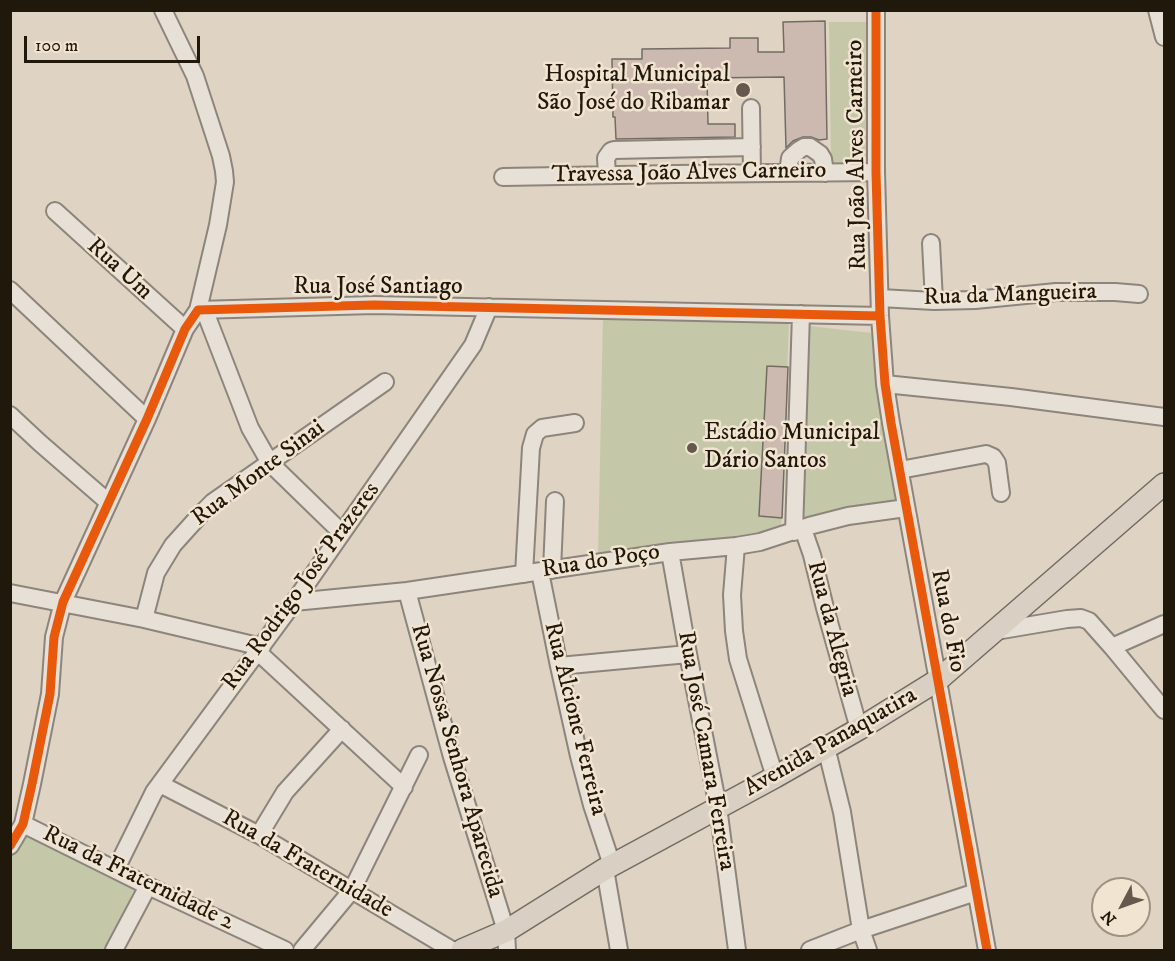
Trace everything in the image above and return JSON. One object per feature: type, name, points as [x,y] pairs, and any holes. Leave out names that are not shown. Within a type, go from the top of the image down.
[{"type":"main road","name":"Avenida Panaquatira","points":[[462,951],[507,941],[608,867],[775,777],[938,680],[1164,484]]},
{"type":"street","points":[[10,846],[23,824],[35,773],[50,693],[54,637],[63,602],[147,419],[184,328],[201,310],[218,225],[225,182],[221,156],[195,76],[163,10]]},
{"type":"street","name":"Rua João Alves Carneiro","points":[[876,10],[876,172],[880,298]]},
{"type":"street","points":[[1157,10],[1164,37]]},
{"type":"street","points":[[751,108],[752,173]]},
{"type":"street","points":[[607,175],[606,158],[614,150],[752,147]]},
{"type":"street","points":[[788,173],[790,158],[804,147],[810,147],[823,159],[825,173]]},
{"type":"street","name":"Travessa João Alves Carneiro","points":[[503,177],[876,172]]},
{"type":"street","name":"Rua Um","points":[[55,212],[184,328]]},
{"type":"street","points":[[931,243],[934,301]]},
{"type":"street","points":[[10,290],[147,419]]},
{"type":"street","name":"Rua da Mangueira","points":[[880,298],[934,301],[975,300],[1056,292],[1139,294]]},
{"type":"street","name":"Rua do Fio","points":[[880,298],[885,384],[987,951]]},
{"type":"street","name":"Rua José Santiago","points":[[201,310],[374,305],[880,316]]},
{"type":"street","name":"Rua Rodrigo José Prazeres","points":[[116,869],[142,814],[160,783],[294,602],[473,345],[489,307]]},
{"type":"street","points":[[201,310],[250,428],[270,463],[342,533]]},
{"type":"street","points":[[799,530],[801,314]]},
{"type":"street","name":"Rua Monte Sinai","points":[[144,619],[156,573],[173,545],[213,502],[385,382]]},
{"type":"street","points":[[885,384],[1011,397],[1164,417]]},
{"type":"street","points":[[10,415],[108,502]]},
{"type":"street","points":[[539,572],[531,448],[535,434],[542,428],[575,423]]},
{"type":"street","points":[[900,470],[986,454],[993,457],[997,463],[1001,493]]},
{"type":"street","points":[[539,572],[555,501]]},
{"type":"street","name":"Rua do Poço","points":[[294,602],[407,591],[670,552],[736,546],[760,542],[848,516],[906,508]]},
{"type":"street","name":"Rua da Alegria","points":[[799,530],[812,555],[859,729]]},
{"type":"street","points":[[736,546],[732,596],[738,659],[775,777]]},
{"type":"street","name":"Rua José Camara Ferreira","points":[[670,552],[718,807],[737,951]]},
{"type":"street","name":"Rua Alcione Ferreira","points":[[539,572],[579,756],[608,867],[619,951]]},
{"type":"street","name":"Rua Nossa Senhora Aparecida","points":[[407,591],[452,757],[507,941]]},
{"type":"street","points":[[10,593],[144,619],[260,649],[404,787]]},
{"type":"street","points":[[996,631],[1067,619],[1081,618],[1089,621],[1164,710]]},
{"type":"street","points":[[1112,647],[1164,624]]},
{"type":"street","points":[[559,666],[688,654]]},
{"type":"street","points":[[259,836],[285,792],[342,729]]},
{"type":"street","points":[[826,747],[842,812],[861,930],[868,951]]},
{"type":"street","points":[[302,951],[352,890],[419,754]]},
{"type":"street","name":"Rua da Fraternidade","points":[[160,783],[259,836],[452,951]]},
{"type":"street","name":"Rua da Fraternidade 2","points":[[23,824],[285,951]]},
{"type":"street","points":[[114,951],[148,886]]},
{"type":"street","points":[[810,951],[861,930],[976,892]]},
{"type":"green space","points":[[829,22],[869,22],[870,159],[864,165],[831,165]]},
{"type":"green space","name":"Estádio Municipal Dário Santos","points":[[603,315],[789,323],[781,529],[598,557]]},
{"type":"green space","points":[[809,326],[875,335],[902,502],[808,522],[801,513]]},
{"type":"green space","points":[[26,831],[136,886],[104,950],[11,950],[11,859]]},
{"type":"building","points":[[825,21],[827,139],[803,137],[793,141],[786,148],[784,77],[707,78],[708,124],[735,124],[735,137],[616,139],[615,117],[613,117],[612,59],[642,59],[642,49],[730,48],[730,38],[758,38],[758,52],[784,52],[783,22]]},
{"type":"building","points":[[767,366],[788,367],[782,518],[759,516]]},
{"type":"cycle path","points":[[876,10],[876,172],[880,316],[885,384],[987,950]]},
{"type":"cycle path","points":[[10,846],[23,824],[32,784],[50,694],[54,637],[63,602],[147,419],[185,329],[198,310],[374,305],[880,316]]},
{"type":"place","name":"Hospital Municipal São José do Ribamar","points":[[743,90]]},
{"type":"place","name":"Estádio Municipal Dário Santos","points":[[692,448]]}]
